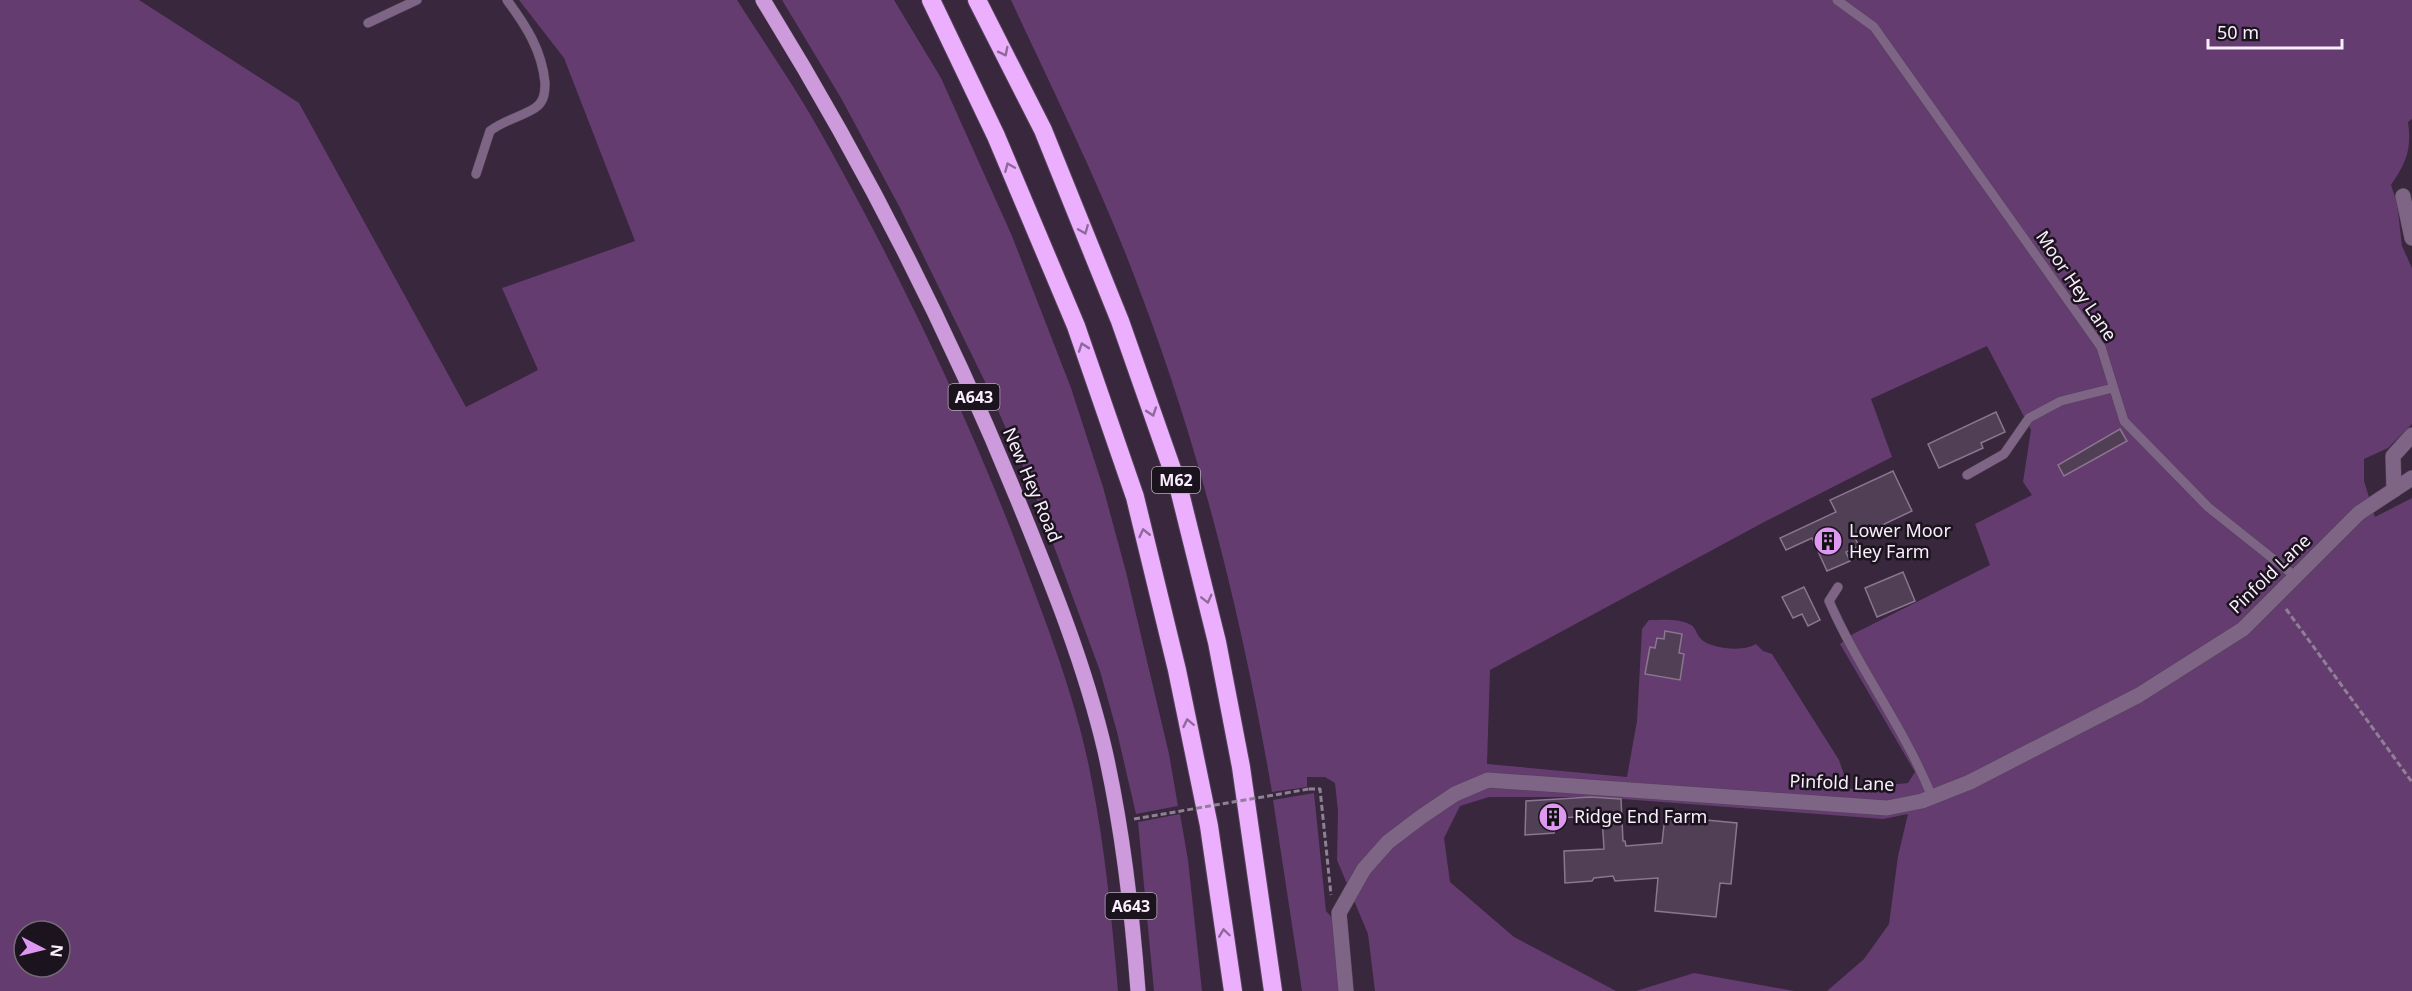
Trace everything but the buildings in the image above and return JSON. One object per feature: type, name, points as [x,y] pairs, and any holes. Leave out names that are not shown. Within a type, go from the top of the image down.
[{"type":"highway","name":"M62","points":[[931,0],[996,136],[1076,326],[1135,496],[1177,670],[1204,803],[1233,991]]},
{"type":"highway","name":"M62","points":[[977,0],[1047,140],[1120,321],[1179,489],[1217,642],[1239,756],[1273,991]]},
{"type":"main road","name":"New Hey Road","points":[[763,0],[862,172],[931,306],[1004,465],[1063,612],[1086,681],[1105,750],[1120,822],[1131,901],[1138,991]]},
{"type":"street","points":[[2403,196],[2412,238]]},
{"type":"street","points":[[2394,490],[2393,456],[2412,435]]},
{"type":"street","name":"Pinfold Lane","points":[[1339,913],[1364,869],[1388,842],[1455,794],[1488,780],[1887,808],[1932,797],[1970,782],[2139,695],[2243,629],[2359,513],[2412,478]]},
{"type":"street","points":[[1339,913],[1346,991]]},
{"type":"lane","points":[[368,23],[404,3],[417,0]]},
{"type":"lane","points":[[476,174],[490,131],[512,117],[535,108],[543,100],[544,80],[540,53],[507,0]]},
{"type":"lane","name":"Moor Hey Lane","points":[[1838,0],[1875,27],[2101,347],[2124,421],[2208,507],[2296,577]]},
{"type":"lane","points":[[1967,475],[2004,454],[2029,418],[2061,401],[2113,388]]},
{"type":"lane","points":[[1838,587],[1829,602],[1849,644],[1893,715],[1921,769],[1932,797]]},
{"type":"path","points":[[2279,595],[2290,617],[2412,782]]},
{"type":"path","points":[[1134,819],[1320,789],[1329,891],[1339,913]]},
{"type":"shaded area","points":[[0,0],[139,0],[299,103],[466,407],[538,370],[502,288],[635,241],[564,58],[519,0],[737,0],[816,124],[880,243],[955,397],[1021,556],[1061,665],[1085,749],[1104,857],[1118,991],[0,991]]},
{"type":"shaded area","points":[[782,0],[894,0],[941,78],[1012,236],[1071,388],[1103,487],[1126,572],[1169,754],[1178,806],[1136,814],[1100,671],[1034,492],[989,390],[900,208],[841,98]]},
{"type":"shaded area","points":[[1011,0],[2412,0],[2412,119],[2408,122],[2407,156],[2391,185],[2397,203],[2402,246],[2412,268],[2412,424],[2388,448],[2364,459],[2364,481],[2375,517],[2412,498],[2412,991],[1827,991],[1864,959],[1889,924],[1898,856],[1908,814],[1883,819],[1596,797],[1489,797],[1460,806],[1444,838],[1450,882],[1514,937],[1616,991],[1375,991],[1368,934],[1337,860],[1338,811],[1335,783],[1325,777],[1307,777],[1307,787],[1272,792],[1234,603],[1202,478],[1163,355],[1127,256]],"holes":[[[1987,346],[2031,430],[2023,482],[2032,495],[1975,524],[1990,565],[1853,634],[1840,644],[1915,772],[1908,783],[1849,789],[1839,760],[1772,654],[1763,651],[1756,644],[1737,649],[1713,646],[1702,640],[1691,625],[1670,620],[1649,620],[1642,629],[1637,721],[1627,777],[1487,764],[1490,670],[1766,521],[1892,457],[1871,399]]]},
{"type":"shaded area","points":[[1314,793],[1326,911],[1334,920],[1339,991],[1302,991],[1273,800]]},
{"type":"shaded area","points":[[1180,814],[1188,860],[1202,991],[1154,991],[1138,822]]},
{"type":"shaded area","points":[[1694,973],[1794,991],[1636,991]]},
{"type":"place","name":"Lower Moor Hey Farm","points":[[1828,541]]},
{"type":"place","name":"Ridge End Farm","points":[[1553,817]]}]
